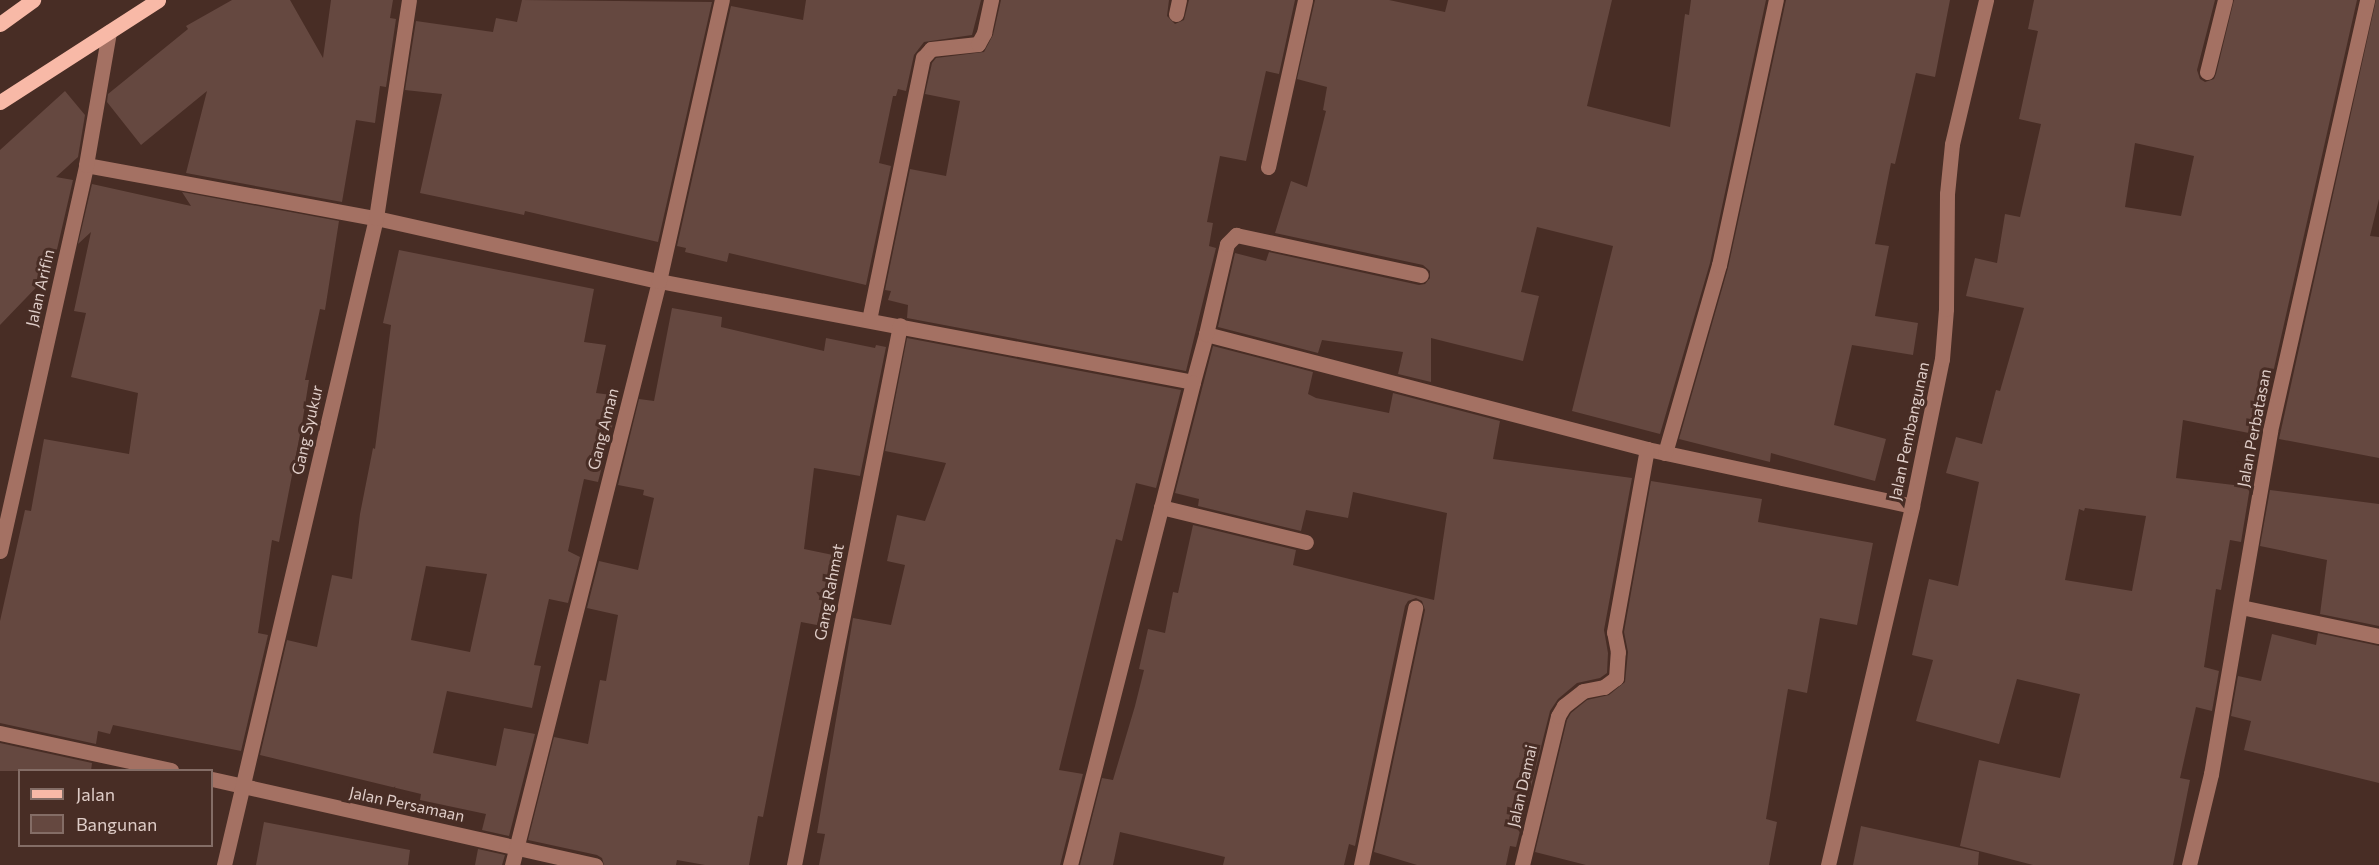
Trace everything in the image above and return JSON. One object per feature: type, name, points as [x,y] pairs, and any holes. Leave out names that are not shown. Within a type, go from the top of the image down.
[{"type":"main road","points":[[0,24],[33,0]]},
{"type":"main road","points":[[0,102],[158,0]]},
{"type":"street","name":"Gang Syukur","points":[[224,865],[376,218],[409,0]]},
{"type":"street","name":"Gang Aman","points":[[512,865],[659,281],[722,0]]},
{"type":"street","points":[[869,320],[923,58],[931,49],[978,44],[984,33],[991,0]]},
{"type":"street","points":[[1268,167],[1305,0]]},
{"type":"street","points":[[1665,453],[1719,265],[1776,0]]},
{"type":"street","name":"Jalan Pembangunan","points":[[1828,865],[1912,506],[1942,359],[1946,309],[1947,194],[1952,144],[1986,0]]},
{"type":"street","points":[[2207,72],[2225,0]]},
{"type":"street","name":"Jalan Perbatasan","points":[[2189,865],[2211,774],[2270,431],[2367,0]]},
{"type":"street","name":"Jalan Arifin","points":[[0,551],[86,165],[109,32]]},
{"type":"street","points":[[86,165],[376,218],[659,281],[1193,382]]},
{"type":"street","points":[[1070,865],[1227,244],[1236,235],[1421,275]]},
{"type":"street","name":"Gang Rahmat","points":[[794,865],[900,325]]},
{"type":"street","points":[[1206,334],[1647,449],[1912,506]]},
{"type":"street","name":"Jalan Damai","points":[[1522,865],[1558,716],[1564,706],[1583,691],[1604,687],[1616,678],[1618,652],[1614,632],[1647,449]]},
{"type":"street","points":[[1161,507],[1306,542]]},
{"type":"street","points":[[2241,607],[2379,636]]},
{"type":"street","points":[[1361,865],[1415,608]]},
{"type":"street","points":[[0,733],[162,769]]},
{"type":"street","name":"Jalan Persamaan","points":[[213,779],[595,865]]},
{"type":"building","points":[[232,0],[290,0],[323,58],[331,0],[393,0],[390,18],[396,19],[386,87],[380,86],[375,123],[356,120],[342,202],[186,173],[207,91],[141,145],[107,102],[108,94],[188,29],[186,26]]},
{"type":"building","points":[[522,0],[712,2],[658,242],[525,211],[524,215],[420,193],[442,94],[405,90],[416,21],[493,32],[496,18],[517,22]]},
{"type":"building","points":[[806,0],[981,0],[972,35],[924,42],[914,55],[906,91],[898,89],[896,96],[893,96],[879,163],[891,166],[866,285],[729,253],[727,262],[685,252],[686,248],[677,246],[731,6],[803,20]]},
{"type":"building","points":[[1001,0],[1169,0],[1167,16],[1175,24],[1184,20],[1189,0],[1295,0],[1279,74],[1266,71],[1246,161],[1220,156],[1207,222],[1213,223],[1209,246],[1216,248],[1186,371],[907,318],[908,305],[888,300],[891,291],[885,290],[910,169],[946,176],[960,101],[925,94],[932,63],[936,58],[984,52],[993,35]]},
{"type":"building","points":[[1315,0],[1389,0],[1445,12],[1448,0],[1612,0],[1587,106],[1670,127],[1685,14],[1689,15],[1691,0],[1766,0],[1710,263],[1660,434],[1572,411],[1613,246],[1537,227],[1521,292],[1539,296],[1523,361],[1431,338],[1431,382],[1398,374],[1403,352],[1322,340],[1318,353],[1218,327],[1235,253],[1266,261],[1269,252],[1419,285],[1425,284],[1430,278],[1430,271],[1423,265],[1275,233],[1291,181],[1307,187],[1326,111],[1323,110],[1327,87],[1297,79]]},
{"type":"building","points":[[1786,0],[1950,0],[1935,77],[1916,73],[1895,164],[1891,163],[1875,244],[1889,246],[1875,316],[1918,323],[1913,355],[1852,345],[1834,425],[1886,439],[1875,481],[1771,453],[1770,462],[1679,439],[1728,268]]},
{"type":"building","points":[[2034,0],[2215,0],[2197,70],[2200,79],[2205,82],[2214,79],[2216,74],[2234,0],[2357,0],[2259,435],[2183,420],[2176,478],[2250,487],[2241,542],[2230,540],[2221,590],[2216,589],[2204,667],[2219,671],[2212,711],[2196,707],[2180,778],[2190,780],[2173,865],[2033,865],[1960,846],[1979,760],[2060,778],[2080,694],[2017,679],[1999,744],[1916,721],[1933,660],[1912,655],[1929,579],[1958,586],[1979,482],[1946,473],[1956,437],[1982,444],[1996,390],[2000,391],[2024,308],[1966,296],[1975,258],[1997,263],[2005,214],[2020,217],[2041,124],[2019,119],[2038,31],[2028,29]],"holes":[[[2135,143],[2194,156],[2181,216],[2125,207]],[[2085,508],[2146,516],[2132,591],[2065,580],[2079,509],[2084,511]]]},
{"type":"building","points":[[2376,0],[2379,0],[2379,199],[2370,236],[2379,237],[2379,458],[2279,439]]},
{"type":"building","points":[[65,91],[85,115],[78,157],[56,177],[73,180],[52,271],[0,325],[0,150]]},
{"type":"building","points":[[92,184],[191,206],[182,192],[339,221],[325,310],[320,309],[305,380],[309,380],[302,424],[279,542],[272,540],[258,633],[268,635],[241,751],[113,725],[110,734],[98,731],[96,744],[0,723],[0,621],[25,510],[31,511],[44,439],[129,454],[138,393],[71,377],[86,313],[74,311],[91,232],[78,244]]},
{"type":"building","points":[[399,250],[594,289],[584,342],[606,345],[596,393],[620,396],[598,482],[584,479],[568,551],[580,557],[568,603],[549,599],[534,665],[541,666],[532,708],[447,691],[433,753],[496,766],[504,728],[535,734],[509,836],[482,830],[486,814],[420,800],[421,794],[260,755],[287,640],[317,647],[332,575],[352,579],[360,514],[373,448],[375,449],[391,325],[383,323]],"holes":[[[426,566],[487,574],[470,652],[411,640]]]},
{"type":"building","points":[[672,308],[722,317],[721,327],[824,351],[826,338],[875,348],[876,345],[886,347],[860,476],[814,468],[804,549],[833,555],[817,625],[801,622],[763,817],[758,816],[749,865],[705,865],[677,860],[676,865],[604,865],[602,858],[597,855],[528,840],[554,737],[588,744],[600,680],[606,681],[618,615],[587,608],[599,561],[638,570],[654,498],[643,495],[644,490],[618,485],[639,399],[654,401]]},
{"type":"building","points":[[907,338],[1181,390],[1156,488],[1136,483],[1122,541],[1116,539],[1059,770],[1083,774],[1060,865],[819,865],[825,834],[817,833],[853,618],[891,625],[905,565],[887,561],[897,515],[925,521],[946,463],[885,451]]},
{"type":"building","points":[[1213,346],[1313,372],[1308,394],[1316,398],[1389,413],[1393,393],[1500,421],[1493,459],[1632,478],[1604,630],[1608,653],[1607,673],[1600,678],[1577,683],[1558,699],[1550,711],[1516,847],[1510,846],[1506,865],[1417,865],[1374,852],[1425,610],[1422,601],[1416,598],[1408,601],[1405,606],[1355,846],[1349,844],[1344,865],[1223,865],[1225,857],[1120,832],[1113,865],[1080,865],[1102,778],[1113,780],[1135,706],[1144,670],[1139,669],[1148,629],[1165,633],[1173,592],[1178,593],[1193,525],[1296,550],[1293,565],[1434,600],[1447,513],[1353,492],[1348,518],[1306,510],[1301,531],[1198,506],[1199,499],[1175,493]]},
{"type":"building","points":[[1651,481],[1762,499],[1758,522],[1873,543],[1857,625],[1820,618],[1807,693],[1788,689],[1766,819],[1777,822],[1769,865],[1586,865],[1535,852],[1567,720],[1571,713],[1587,700],[1609,695],[1625,682],[1628,652],[1624,632]]},
{"type":"building","points":[[2270,490],[2379,504],[2379,626],[2320,614],[2327,560],[2260,546]]},
{"type":"building","points":[[2318,633],[2379,646],[2379,783],[2244,750],[2251,721],[2231,716],[2238,676],[2261,681],[2272,634],[2316,645]]},
{"type":"building","points":[[0,743],[92,763],[91,769],[0,771]]},
{"type":"building","points":[[264,822],[410,850],[408,865],[256,865]]},
{"type":"building","points":[[1861,826],[1979,852],[1978,865],[1853,865]]},
{"type":"building","points":[[478,849],[505,855],[502,865],[475,865]]}]
